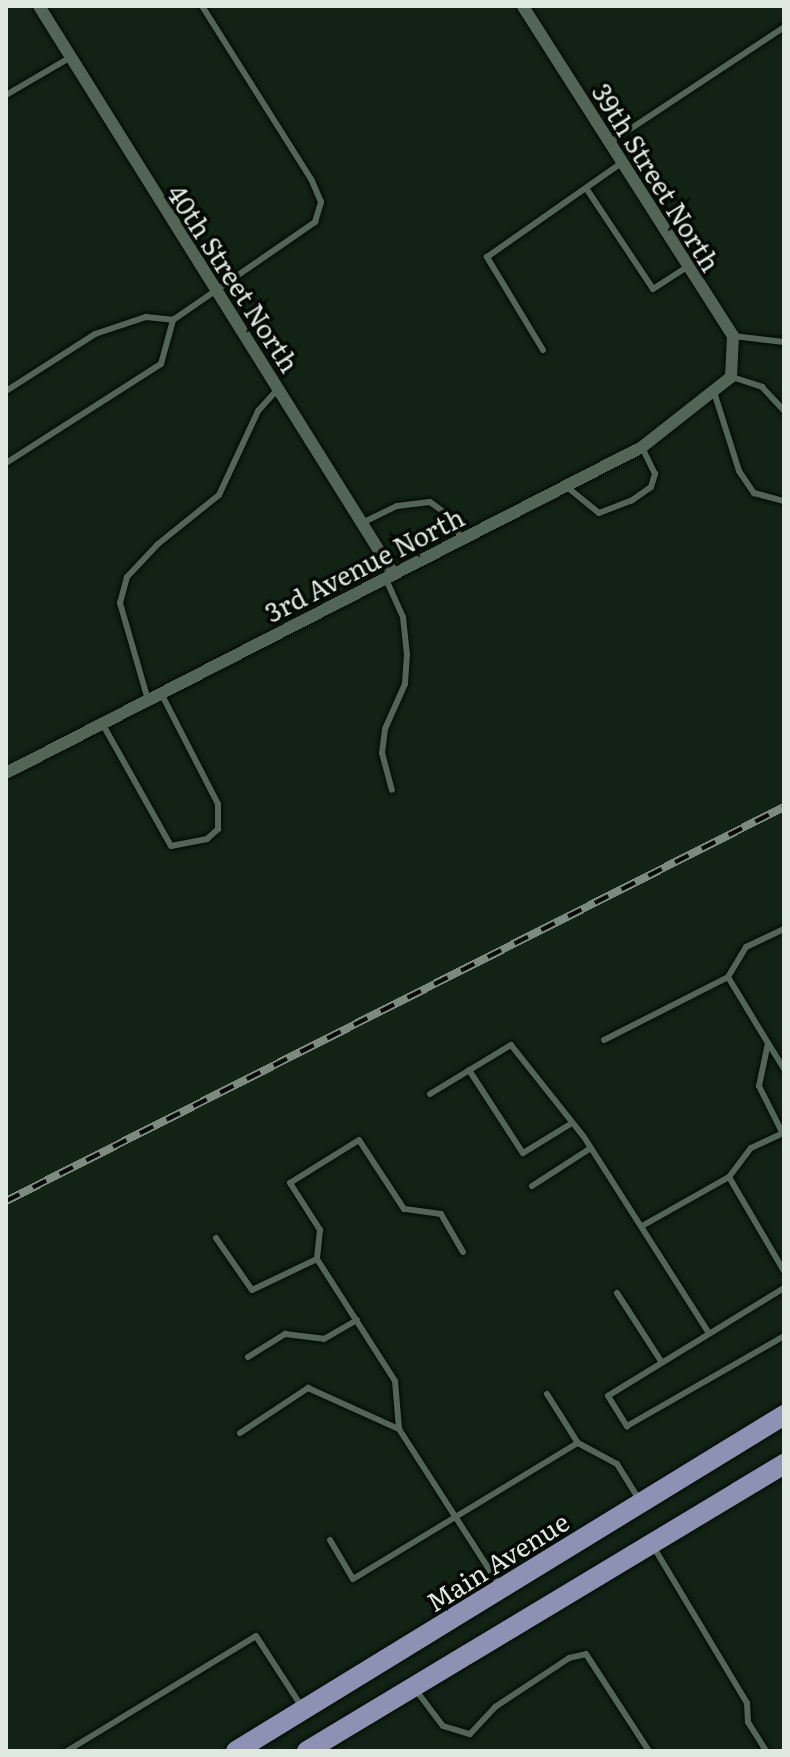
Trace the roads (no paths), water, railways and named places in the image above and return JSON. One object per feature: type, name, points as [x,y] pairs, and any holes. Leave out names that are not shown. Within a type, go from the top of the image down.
[{"type":"main road","name":"Main Avenue","points":[[236,1751],[784,1415]]},
{"type":"main road","points":[[307,1751],[784,1464]]},
{"type":"street","name":"40th Street North","points":[[39,6],[362,523],[389,575]]},
{"type":"street","name":"39th Street North","points":[[523,6],[733,336]]},
{"type":"street","points":[[731,377],[733,336]]},
{"type":"street","name":"3rd Avenue North","points":[[6,773],[642,447],[731,377]]},
{"type":"lane","points":[[6,391],[95,334],[146,317],[173,320],[315,222],[321,202],[202,6]]},
{"type":"lane","points":[[609,143],[784,27]]},
{"type":"lane","points":[[6,95],[71,57]]},
{"type":"lane","points":[[543,350],[487,257],[621,163]]},
{"type":"lane","points":[[586,188],[653,289],[687,267]]},
{"type":"lane","points":[[6,463],[161,364],[173,320]]},
{"type":"lane","points":[[733,336],[784,342]]},
{"type":"lane","points":[[731,377],[762,387],[784,411]]},
{"type":"lane","points":[[148,700],[120,603],[127,577],[158,544],[219,495],[258,411],[278,388]]},
{"type":"lane","points":[[714,392],[739,471],[754,493],[784,501]]},
{"type":"lane","points":[[566,486],[599,513],[631,501],[651,487],[655,474],[642,447]]},
{"type":"lane","points":[[362,523],[397,506],[430,502],[449,516],[462,539]]},
{"type":"lane","points":[[389,575],[403,617],[407,654],[405,684],[385,729],[382,753],[392,790]]},
{"type":"lane","points":[[102,723],[171,846],[207,839],[218,829],[218,804],[161,693]]},
{"type":"lane","points":[[604,1040],[728,977],[746,947],[784,929]]},
{"type":"lane","points":[[728,977],[784,1069]]},
{"type":"lane","points":[[642,1226],[729,1177],[751,1148],[783,1133],[759,1086],[768,1043]]},
{"type":"lane","points":[[430,1094],[511,1045],[591,1148],[708,1332]]},
{"type":"lane","points":[[469,1070],[523,1153],[572,1123]]},
{"type":"lane","points":[[463,1252],[441,1214],[404,1209],[359,1140],[290,1183],[320,1230],[317,1259],[395,1381],[399,1429],[501,1589]]},
{"type":"lane","points":[[532,1186],[591,1148]]},
{"type":"lane","points":[[729,1177],[784,1271]]},
{"type":"lane","points":[[216,1238],[252,1290],[317,1259]]},
{"type":"lane","points":[[784,1288],[608,1396],[627,1426],[784,1336]]},
{"type":"lane","points":[[617,1293],[661,1361]]},
{"type":"lane","points":[[248,1357],[285,1334],[324,1339],[357,1320]]},
{"type":"lane","points":[[240,1433],[308,1388],[399,1429]]},
{"type":"lane","points":[[547,1394],[578,1443],[617,1464],[641,1503]]},
{"type":"lane","points":[[330,1540],[353,1579],[578,1443]]},
{"type":"lane","points":[[651,1542],[747,1703],[748,1722],[766,1751]]},
{"type":"lane","points":[[67,1751],[256,1636],[304,1710]]},
{"type":"lane","points":[[414,1687],[443,1726],[470,1734],[495,1707],[569,1658],[586,1654],[649,1751]]},
{"type":"railway","points":[[6,1201],[784,807]]}]
